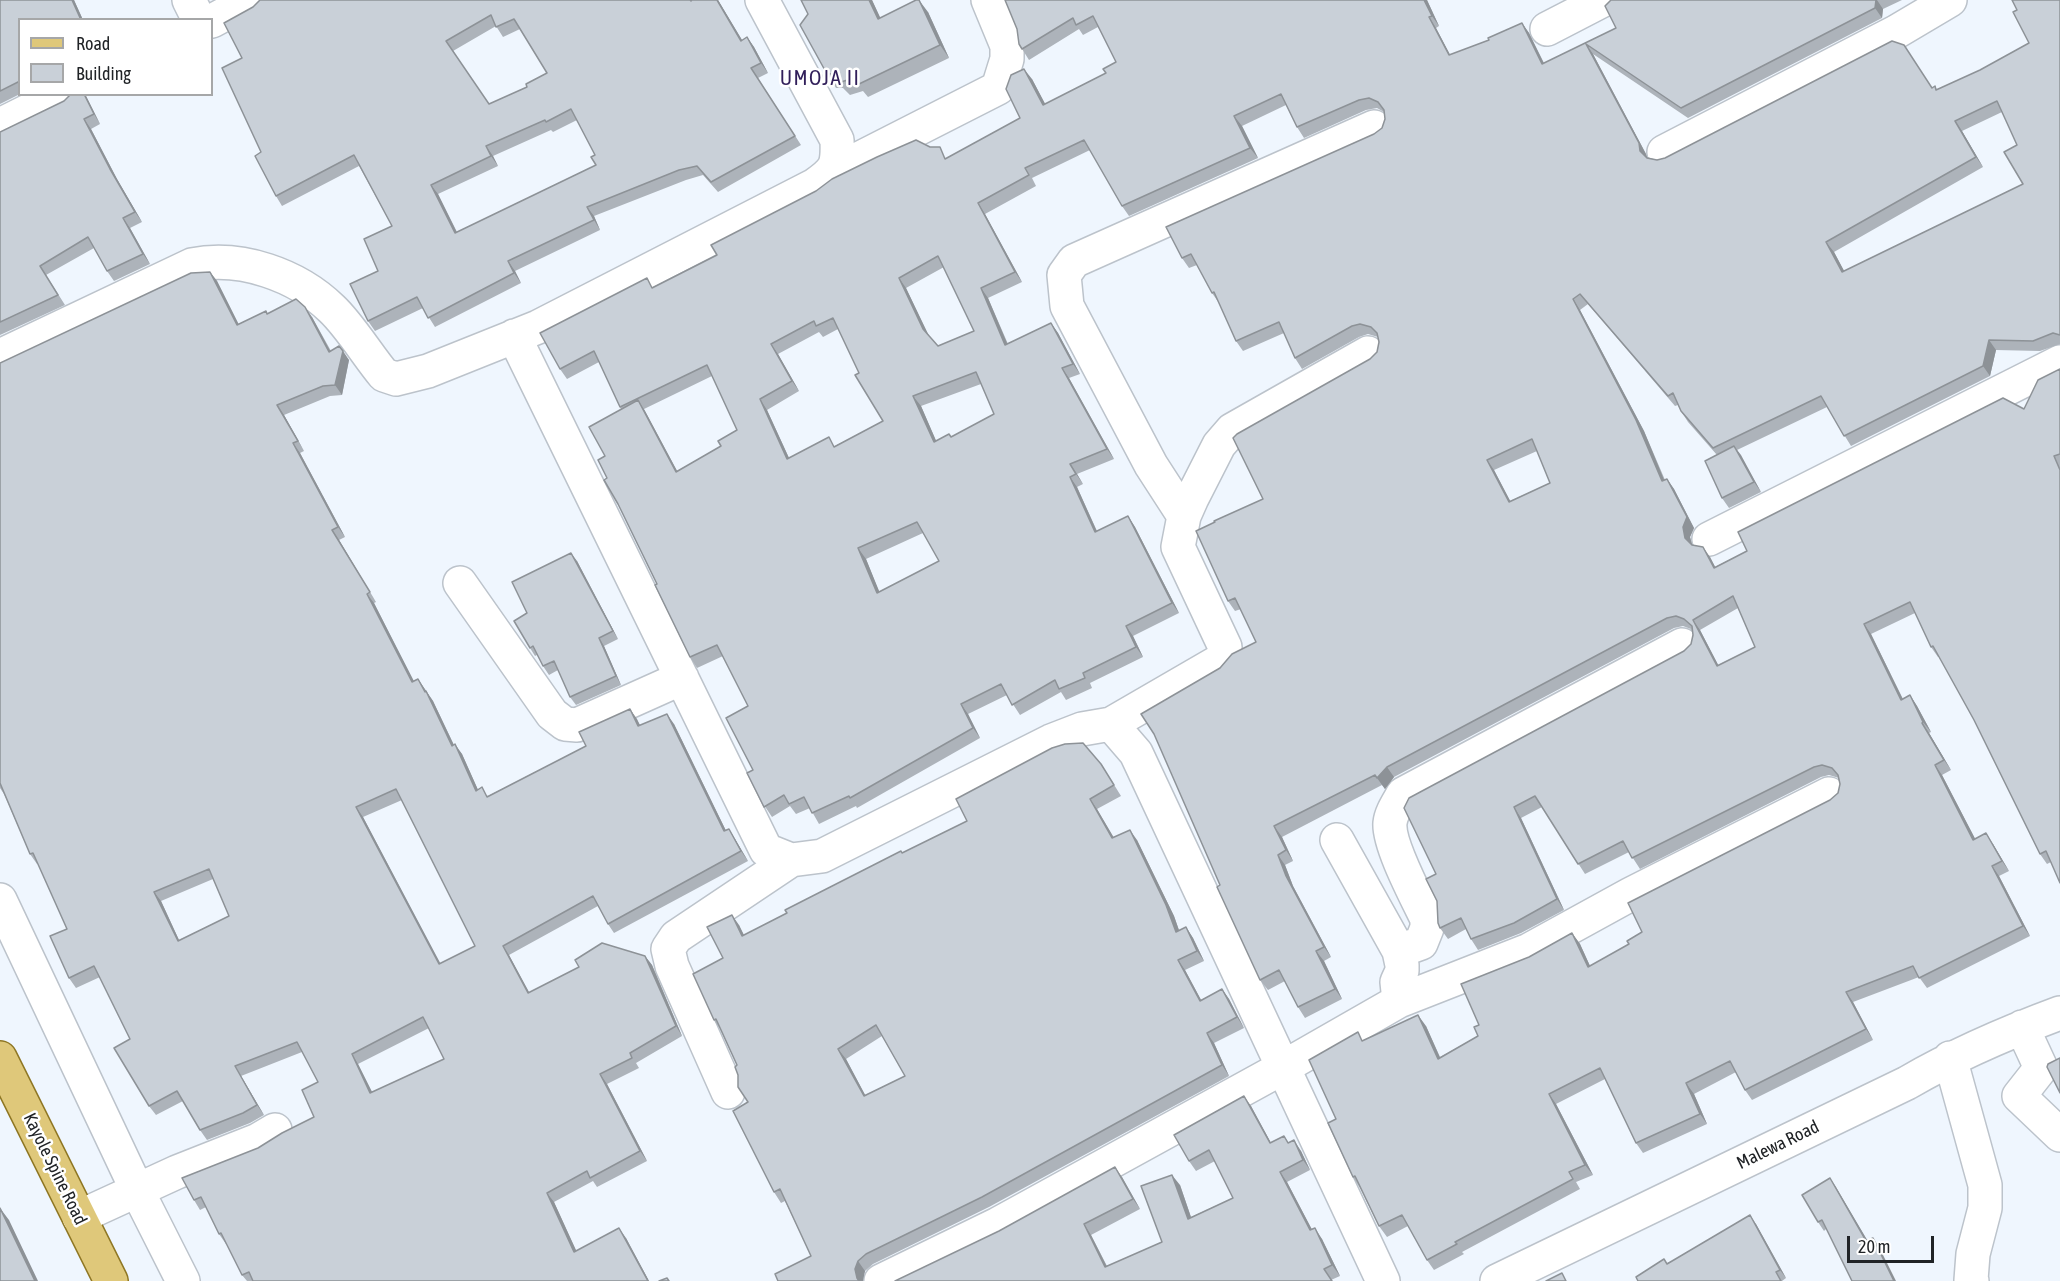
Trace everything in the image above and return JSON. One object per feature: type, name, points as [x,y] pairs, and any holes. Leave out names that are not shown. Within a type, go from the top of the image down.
[{"type":"main road","name":"Kayole Spine Road","points":[[0,1058],[111,1281]]},
{"type":"street","points":[[189,0],[198,18]]},
{"type":"street","points":[[213,20],[251,0]]},
{"type":"street","points":[[762,0],[837,140],[838,157],[831,173]]},
{"type":"street","points":[[0,356],[192,265],[207,262],[254,267],[293,280],[333,310],[384,375],[396,379],[428,371],[538,327],[998,88],[1007,59],[1007,46],[988,0]]},
{"type":"street","points":[[1547,28],[1603,0]]},
{"type":"street","points":[[1664,152],[1896,32],[1950,0]]},
{"type":"street","points":[[0,125],[58,96]]},
{"type":"street","points":[[1184,516],[1151,465],[1067,306],[1064,275],[1074,261],[1374,127]]},
{"type":"street","points":[[514,336],[766,850],[791,860]]},
{"type":"street","points":[[728,1092],[672,966],[668,949],[676,937],[791,860],[822,856],[1051,741],[1082,729],[1111,724],[1197,675],[1224,656],[1224,647],[1178,547],[1184,516],[1204,471],[1219,445],[1232,430],[1368,353]]},
{"type":"street","points":[[1709,539],[2060,362]]},
{"type":"street","points":[[460,583],[552,714],[565,724],[577,725],[682,678]]},
{"type":"street","points":[[1399,951],[1421,944],[1427,928],[1426,919],[1392,839],[1390,823],[1403,794],[1682,645]]},
{"type":"street","points":[[1111,724],[1136,753],[1383,1281]]},
{"type":"street","points":[[881,1281],[998,1224],[1399,1001],[1529,950],[1631,894],[1829,794]]},
{"type":"street","points":[[1337,840],[1399,951],[1402,965],[1397,982],[1399,1001]]},
{"type":"street","points":[[0,900],[137,1190],[183,1281]]},
{"type":"street","name":"Malewa Road","points":[[1497,1281],[1907,1083],[1950,1058],[2060,1013]]},
{"type":"street","points":[[2022,1027],[2041,1068],[2019,1096],[2060,1135]]},
{"type":"street","points":[[1950,1058],[1985,1185],[1985,1208],[1973,1254],[1972,1281]]},
{"type":"street","points":[[79,1217],[177,1172],[258,1140],[275,1130]]},
{"type":"building","points":[[0,0],[72,0],[80,18],[18,18],[18,82],[0,91]]},
{"type":"building","points":[[260,0],[717,0],[741,41],[747,37],[761,63],[751,68],[795,136],[711,182],[697,166],[679,170],[587,207],[594,220],[508,261],[514,273],[428,318],[417,297],[368,321],[350,284],[378,271],[364,239],[392,226],[354,155],[276,196],[255,156],[261,152],[222,68],[242,58],[224,23],[253,7]],"holes":[[[491,15],[496,27],[514,19],[547,73],[526,84],[527,87],[489,104],[446,41]],[[571,109],[595,155],[591,157],[596,165],[455,233],[431,185],[491,156],[486,146],[545,120],[546,122]]]},
{"type":"building","points":[[801,0],[869,0],[878,19],[919,0],[940,45],[859,84],[854,78],[841,82],[834,74],[827,74],[800,25],[808,14]]},
{"type":"building","points":[[1005,0],[1424,0],[1432,16],[1429,17],[1449,55],[1489,40],[1488,38],[1522,23],[1542,64],[1616,28],[1605,6],[1611,0],[1876,0],[1875,8],[1681,108],[1586,44],[1639,143],[1640,151],[1647,158],[1657,160],[1665,158],[1892,41],[1904,45],[1932,88],[1935,86],[1936,90],[1980,70],[2029,43],[2013,12],[2017,10],[2012,0],[2060,0],[2060,335],[2053,333],[2033,341],[1989,340],[1983,366],[1844,436],[1821,396],[1713,448],[1681,411],[1673,393],[1668,396],[1580,294],[1573,299],[1636,420],[1662,481],[1667,479],[1687,517],[1683,527],[1685,538],[1692,545],[1703,547],[1714,568],[1747,551],[1738,532],[2003,398],[2024,409],[2038,380],[2060,369],[2060,454],[2054,456],[2060,470],[2060,883],[2046,851],[2040,854],[1974,720],[1933,646],[1931,647],[1910,602],[1864,624],[1901,700],[1910,695],[1922,723],[1944,760],[1935,765],[1973,840],[1986,833],[2002,861],[1992,866],[2023,926],[1919,978],[1913,966],[1846,992],[1866,1029],[1745,1090],[1730,1061],[1686,1083],[1700,1114],[1636,1143],[1600,1068],[1549,1094],[1585,1165],[1569,1172],[1573,1179],[1455,1242],[1457,1244],[1427,1260],[1402,1215],[1379,1226],[1328,1123],[1336,1119],[1309,1060],[1358,1032],[1362,1041],[1418,1015],[1438,1059],[1478,1036],[1474,1027],[1479,1025],[1461,984],[1529,957],[1572,933],[1588,967],[1629,944],[1627,941],[1642,932],[1628,903],[1830,800],[1838,793],[1840,784],[1838,775],[1832,768],[1822,765],[1814,767],[1632,858],[1623,841],[1578,864],[1535,796],[1514,807],[1557,899],[1514,923],[1471,939],[1461,918],[1440,928],[1437,901],[1426,879],[1436,874],[1404,808],[1409,798],[1684,651],[1691,644],[1692,626],[1676,616],[1667,618],[1387,767],[1377,778],[1375,775],[1274,826],[1286,850],[1278,855],[1286,876],[1324,947],[1316,951],[1335,989],[1298,1007],[1279,970],[1260,980],[1217,887],[1220,885],[1154,734],[1141,714],[1220,668],[1232,654],[1256,642],[1235,598],[1228,601],[1196,531],[1263,499],[1233,438],[1370,359],[1377,352],[1379,342],[1377,333],[1371,327],[1360,324],[1352,326],[1295,358],[1279,322],[1236,341],[1214,292],[1212,293],[1191,254],[1182,258],[1166,227],[1374,134],[1382,128],[1385,119],[1384,110],[1378,102],[1369,98],[1359,100],[1297,127],[1281,94],[1234,116],[1250,148],[1122,206],[1084,140],[1025,168],[1029,175],[978,203],[1015,272],[981,288],[1005,345],[1051,323],[1073,364],[1062,368],[1107,449],[1070,464],[1076,474],[1070,477],[1095,532],[1128,516],[1172,603],[1126,626],[1136,647],[1083,673],[1085,678],[1059,689],[1055,680],[1012,705],[1001,684],[961,704],[973,728],[850,798],[849,796],[812,813],[804,797],[789,804],[784,795],[764,807],[747,773],[753,770],[726,718],[748,706],[717,645],[690,657],[655,585],[657,584],[604,480],[607,478],[598,460],[605,456],[589,427],[638,400],[676,472],[721,446],[718,441],[737,430],[707,365],[620,407],[594,351],[560,369],[540,333],[647,278],[652,288],[717,255],[711,245],[877,157],[916,140],[930,147],[940,147],[945,159],[1020,118],[1006,89],[1011,75],[1024,69],[1043,105],[1106,73],[1103,69],[1116,62],[1093,16],[1076,25],[1073,18],[1022,49],[1017,29]],"holes":[[[1997,101],[2017,145],[2004,152],[2023,184],[1842,272],[1826,242],[1976,157],[1955,121]],[[938,256],[974,331],[938,346],[923,329],[899,278]],[[833,318],[859,373],[855,375],[883,421],[834,447],[829,437],[787,459],[760,399],[792,381],[771,344],[814,321],[816,326]],[[976,372],[994,414],[951,437],[949,434],[934,442],[913,396]],[[1532,439],[1550,483],[1509,502],[1487,460]],[[917,522],[939,561],[877,593],[858,548]],[[1733,596],[1755,647],[1717,666],[1693,620]]]},
{"type":"building","points":[[69,96],[85,96],[94,114],[84,119],[135,212],[123,218],[143,254],[107,271],[88,237],[40,266],[58,295],[0,322],[0,132],[64,101]]},
{"type":"building","points":[[210,272],[237,325],[266,311],[267,314],[296,299],[305,307],[329,352],[339,346],[343,351],[335,385],[323,386],[277,405],[298,441],[293,443],[338,527],[332,530],[370,592],[367,594],[412,682],[418,679],[426,691],[452,746],[455,744],[476,791],[482,787],[487,797],[586,746],[579,732],[630,709],[638,726],[667,714],[724,831],[729,829],[741,851],[608,924],[593,896],[503,946],[528,993],[579,967],[575,960],[602,943],[645,956],[676,1026],[630,1053],[632,1058],[600,1074],[640,1151],[590,1178],[587,1171],[547,1193],[574,1252],[619,1228],[648,1281],[253,1281],[249,1272],[242,1275],[201,1197],[194,1200],[182,1178],[258,1148],[314,1117],[302,1090],[318,1082],[297,1042],[235,1066],[257,1105],[200,1130],[177,1091],[149,1106],[114,1048],[130,1039],[94,966],[69,978],[50,936],[67,929],[33,853],[30,854],[0,783],[0,363],[191,273]],"holes":[[[396,789],[475,946],[439,964],[356,807]],[[209,869],[229,916],[178,941],[154,892]],[[423,1017],[444,1059],[370,1093],[352,1054]]]},
{"type":"building","points":[[1734,446],[1754,482],[1722,498],[1705,461]]},
{"type":"building","points":[[571,553],[613,631],[599,638],[616,676],[570,697],[554,661],[543,666],[533,646],[530,648],[514,621],[527,613],[512,582]]},
{"type":"building","points":[[1083,743],[1101,764],[1114,785],[1090,799],[1112,838],[1130,830],[1166,905],[1176,932],[1186,927],[1197,951],[1178,960],[1200,1001],[1222,989],[1237,1017],[1207,1033],[1222,1065],[982,1197],[866,1254],[858,1261],[855,1269],[859,1281],[778,1281],[775,1274],[811,1256],[780,1189],[774,1192],[733,1111],[748,1102],[738,1087],[735,1067],[737,1065],[693,974],[723,958],[707,927],[732,915],[742,936],[787,913],[785,910],[901,851],[902,853],[967,821],[956,799],[1052,748],[1065,744]],"holes":[[[876,1025],[905,1076],[864,1096],[838,1049]]]},
{"type":"building","points":[[2060,1058],[2060,1093],[2047,1067],[2048,1064]]},
{"type":"building","points":[[1244,1096],[1270,1143],[1284,1136],[1288,1143],[1294,1140],[1303,1160],[1280,1172],[1310,1230],[1315,1228],[1332,1265],[1324,1269],[1332,1281],[895,1281],[999,1231],[1115,1167],[1133,1199],[1084,1224],[1105,1267],[1162,1242],[1141,1186],[1172,1175],[1188,1219],[1233,1198],[1209,1150],[1189,1161],[1174,1135]]},
{"type":"building","points":[[1830,1178],[1866,1241],[1873,1238],[1894,1281],[1852,1281],[1822,1220],[1818,1222],[1802,1195]]},
{"type":"building","points":[[0,1208],[35,1281],[0,1281]]},
{"type":"building","points":[[1750,1215],[1780,1270],[1776,1272],[1781,1281],[1638,1281],[1636,1277],[1664,1259],[1667,1264]]},
{"type":"building","points":[[1562,1273],[1566,1281],[1546,1281]]},
{"type":"district","name":"UMOJA II","points":[[820,78]]}]
